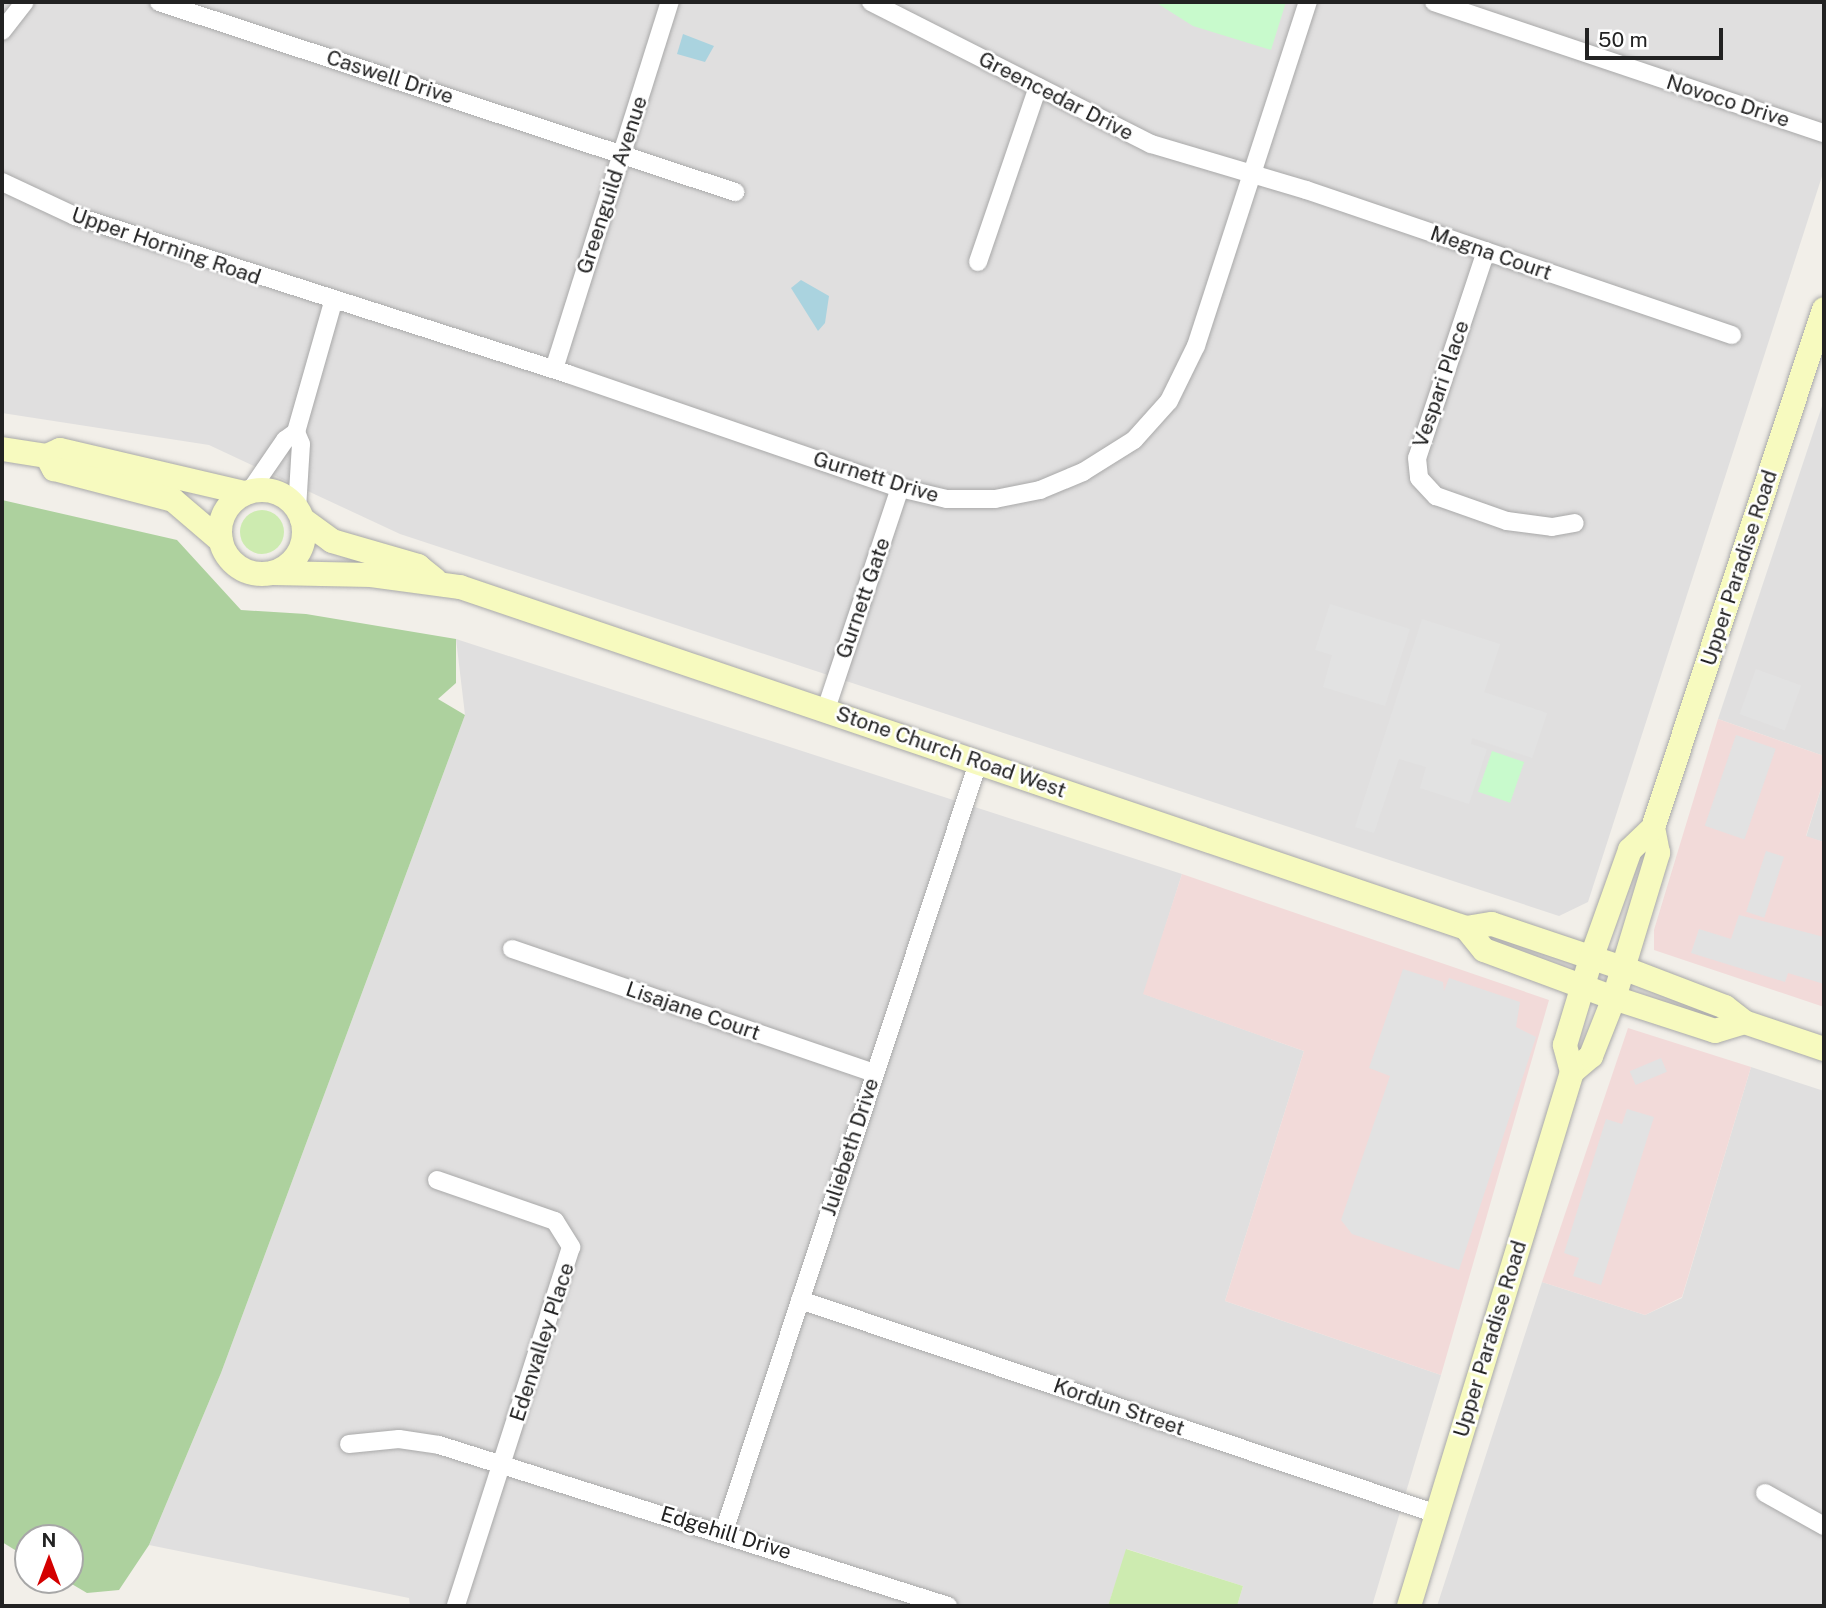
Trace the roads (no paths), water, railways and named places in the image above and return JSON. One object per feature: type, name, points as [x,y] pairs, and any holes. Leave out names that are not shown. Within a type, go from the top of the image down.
[{"type":"main road","name":"Upper Paradise Road","points":[[1409,1606],[1572,1072],[1565,1045],[1591,959],[1630,850],[1653,828],[1816,363],[1824,309]]},
{"type":"main road","points":[[2,449],[47,456],[60,450],[248,492],[273,491],[332,541],[418,566],[435,580]]},
{"type":"main road","points":[[47,456],[54,469],[173,500],[193,511],[240,568],[273,573],[435,580]]},
{"type":"main road","points":[[220,541],[224,513],[248,492]]},
{"type":"main road","points":[[273,573],[299,552],[300,514]]},
{"type":"main road","name":"Stone Church Road West","points":[[435,580],[826,709],[1466,928],[1492,925],[1623,968],[1725,1007],[1744,1022],[1824,1049]]},
{"type":"main road","name":"Upper Paradise Road","points":[[1572,1072],[1591,1056],[1614,998],[1658,853],[1653,828]]},
{"type":"main road","name":"Stone Church Road West","points":[[1466,928],[1484,950],[1614,998],[1715,1031],[1744,1022]]},
{"type":"street","points":[[2,31],[25,2]]},
{"type":"street","name":"Caswell Drive","points":[[159,2],[735,192]]},
{"type":"street","name":"Greenguild Avenue","points":[[554,369],[670,2]]},
{"type":"street","name":"Greencedar Drive","points":[[871,2],[1151,144],[1249,172]]},
{"type":"street","name":"Gurnett Drive","points":[[333,302],[554,369],[900,488],[947,499],[995,499],[1040,490],[1134,440],[1170,401],[1196,346],[1249,172],[1308,2]]},
{"type":"street","name":"Novoco Drive","points":[[1434,2],[1824,133]]},
{"type":"street","points":[[978,262],[1038,87]]},
{"type":"street","name":"Megna Court","points":[[1249,172],[1731,335]]},
{"type":"street","name":"Upper Horning Road","points":[[2,182],[75,216],[333,302]]},
{"type":"street","name":"Vespari Place","points":[[1486,251],[1417,458],[1419,478],[1436,496],[1507,521],[1552,527],[1575,523]]},
{"type":"street","points":[[248,492],[285,440],[296,432],[333,302]]},
{"type":"street","points":[[296,432],[301,444],[300,514]]},
{"type":"street","name":"Gurnett Gate","points":[[826,709],[900,488]]},
{"type":"street","name":"Juliebeth Drive","points":[[724,1531],[978,762]]},
{"type":"street","name":"Lisajane Court","points":[[512,949],[874,1073]]},
{"type":"street","name":"Edenvalley Place","points":[[437,1180],[555,1221],[570,1242],[502,1466]]},
{"type":"street","name":"Kordun Street","points":[[800,1300],[1437,1514]]},
{"type":"street","name":"Edgehill Drive","points":[[349,1444],[416,1441],[724,1531],[948,1606]]},
{"type":"street","points":[[456,1606],[502,1466]]},
{"type":"street","points":[[1765,1493],[1824,1527]]},
{"type":"water","points":[[683,34],[714,46],[705,62],[677,54]]},
{"type":"water","points":[[801,280],[829,296],[825,323],[818,331],[791,288]]}]
